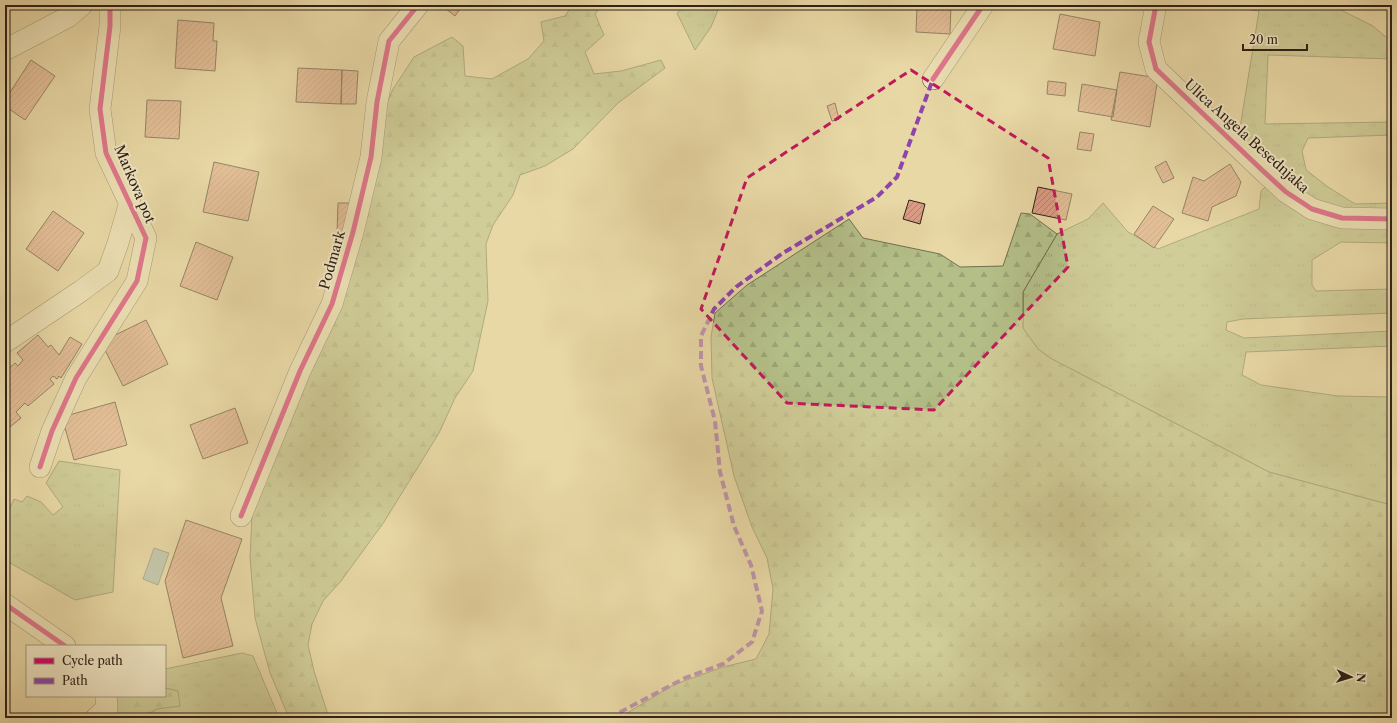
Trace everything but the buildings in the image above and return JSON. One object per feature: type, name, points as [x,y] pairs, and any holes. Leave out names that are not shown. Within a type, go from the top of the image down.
[{"type":"street","points":[[5,50],[68,17],[82,5]]},
{"type":"street","name":"Markova pot","points":[[40,467],[52,431],[76,378],[137,281],[146,238],[106,153],[100,109],[110,26],[110,5]]},
{"type":"street","name":"Podmark","points":[[241,516],[300,371],[332,304],[353,232],[371,157],[377,102],[389,41],[418,5]]},
{"type":"street","points":[[933,79],[983,5]]},
{"type":"street","name":"Ulica Angela Besednjaka","points":[[1156,5],[1149,42],[1156,69],[1281,188],[1312,209],[1342,218],[1392,219]]},
{"type":"street","name":"Markova pot","points":[[5,342],[108,271],[130,202]]},
{"type":"street","points":[[5,604],[64,645]]},
{"type":"street","points":[[96,718],[107,708],[106,697]]},
{"type":"highlighted area","points":[[911,70],[1048,158],[1068,267],[934,410],[787,403],[701,309],[747,178]]},
{"type":"green space","points":[[572,5],[602,5],[595,14],[604,35],[585,52],[594,74],[621,71],[661,60],[665,68],[618,103],[573,149],[545,166],[520,175],[513,195],[493,225],[486,244],[488,301],[473,371],[455,398],[439,433],[384,522],[341,581],[323,601],[312,624],[308,645],[314,671],[329,718],[289,718],[270,673],[255,618],[250,558],[252,514],[297,396],[378,123],[393,89],[414,57],[452,37],[463,46],[465,76],[492,79],[528,59],[544,41],[541,22],[565,16]]},
{"type":"green space","points":[[686,5],[720,5],[711,27],[695,50],[677,13]]},
{"type":"green space","points":[[1233,5],[1331,5],[1373,26],[1392,42],[1392,59],[1268,55],[1265,124],[1392,122],[1392,135],[1308,138],[1302,151],[1306,170],[1328,187],[1355,204],[1392,203],[1392,213],[1364,213],[1306,199],[1238,140],[1259,11],[1232,7]]},
{"type":"green space","points":[[1266,186],[1392,222],[1392,243],[1341,242],[1312,260],[1312,285],[1316,291],[1392,289],[1392,313],[1243,319],[1227,322],[1226,330],[1244,338],[1392,331],[1392,346],[1246,352],[1242,375],[1261,385],[1338,396],[1392,397],[1392,509],[1387,504],[1269,472],[1050,358],[1038,349],[1023,328],[1023,292],[1057,234],[1088,219],[1103,203],[1128,232],[1158,249],[1259,209],[1261,191]]},
{"type":"green space","points":[[1021,213],[1030,214],[1057,234],[1023,292],[1023,328],[1038,349],[1050,358],[1269,472],[1387,504],[1392,509],[1392,718],[619,718],[673,685],[723,667],[756,659],[769,634],[773,589],[767,558],[752,527],[734,476],[712,378],[711,337],[715,313],[747,285],[849,219],[863,238],[940,254],[960,267],[1003,266]]},
{"type":"green space","points":[[59,461],[120,470],[113,592],[75,600],[5,560],[5,519],[14,499],[22,502],[27,496],[41,502],[53,515],[63,507],[46,483]]},
{"type":"green space","points":[[242,653],[253,656],[279,718],[140,718],[157,709],[178,691],[166,688],[166,669]]},
{"type":"green space","points":[[166,688],[178,691],[180,706],[157,709],[140,718],[98,718],[109,697],[166,697]]},
{"type":"water","points":[[154,548],[169,553],[158,585],[143,579]]},
{"type":"marked path","points":[[609,718],[685,678],[723,664],[752,642],[762,611],[751,565],[734,526],[720,472],[715,421],[701,366],[701,336],[714,309],[736,287],[783,253],[877,197],[897,177],[933,79]]},
{"type":"cycle path","points":[[40,467],[52,431],[76,378],[137,281],[146,238],[106,153],[100,109],[110,26],[110,5]]},
{"type":"cycle path","points":[[241,516],[300,371],[332,304],[353,232],[371,157],[377,102],[389,41],[418,5]]},
{"type":"cycle path","points":[[933,79],[983,5]]},
{"type":"cycle path","points":[[1156,5],[1149,42],[1156,69],[1286,192],[1312,209],[1342,218],[1392,219]]},
{"type":"cycle path","points":[[5,604],[64,645]]}]
